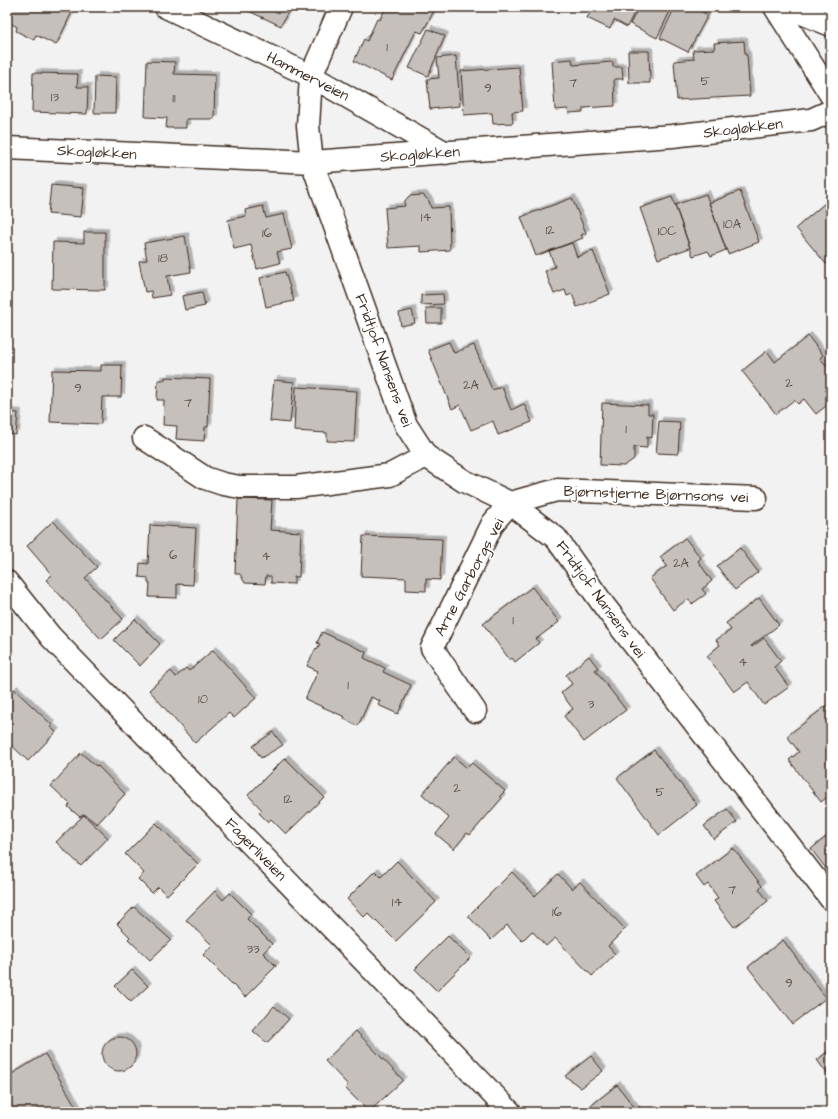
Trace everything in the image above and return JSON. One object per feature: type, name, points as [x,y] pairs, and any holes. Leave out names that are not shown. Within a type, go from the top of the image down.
[{"type":"street","name":"Hammerveien","points":[[166,7],[311,76],[446,153]]},
{"type":"street","points":[[311,76],[341,7]]},
{"type":"street","points":[[775,7],[831,95]]},
{"type":"street","points":[[787,7],[831,25]]},
{"type":"street","name":"Fridtjof Nansens vei","points":[[311,76],[308,126],[312,162],[406,425],[426,456],[464,481],[510,502],[556,538],[604,607],[831,899]]},
{"type":"street","name":"Skogløkken","points":[[7,148],[312,162],[672,136],[811,120],[831,112]]},
{"type":"street","points":[[144,438],[205,478],[223,484],[240,487],[296,487],[390,475],[426,456]]},
{"type":"street","name":"Bjørnstjerne Bjørnsons vei","points":[[510,502],[557,490],[756,498]]},
{"type":"street","name":"Arne Garborgs vei","points":[[475,712],[432,648],[493,523],[510,502]]},
{"type":"street","name":"Fagerliveien","points":[[7,582],[51,637],[510,1112]]},
{"type":"building","points":[[9,7],[74,8],[56,45],[36,35],[34,40],[16,31],[17,27],[7,21],[7,12]]},
{"type":"building","points":[[240,7],[290,7],[281,26]]},
{"type":"building","points":[[386,7],[426,7],[434,11],[422,33],[416,31],[392,80],[354,61],[364,39],[367,41],[377,19],[380,20]]},
{"type":"building","points":[[589,7],[637,7],[627,27],[614,20],[610,29],[587,18],[592,9]]},
{"type":"building","points":[[639,7],[672,7],[657,38],[630,24]]},
{"type":"building","points":[[675,7],[693,7],[708,15],[688,52],[660,38]]},
{"type":"building","points":[[428,29],[445,36],[428,76],[409,68]]},
{"type":"building","points":[[744,41],[745,55],[747,55],[750,96],[677,100],[674,61],[694,59],[693,50],[715,49],[714,43]]},
{"type":"building","points":[[628,51],[649,51],[650,83],[629,83]]},
{"type":"building","points":[[456,56],[460,106],[430,109],[427,79],[439,78],[437,58]]},
{"type":"building","points":[[572,59],[573,65],[613,62],[613,67],[622,67],[623,79],[614,79],[615,106],[583,108],[583,112],[569,113],[568,109],[555,110],[552,61]]},
{"type":"building","points":[[147,61],[175,62],[174,74],[215,75],[214,119],[186,119],[186,128],[166,128],[167,118],[145,117]]},
{"type":"building","points":[[519,67],[523,111],[512,112],[513,123],[493,124],[492,113],[464,115],[461,71]]},
{"type":"building","points":[[33,73],[78,74],[77,87],[88,87],[87,114],[32,112]]},
{"type":"building","points":[[95,76],[116,77],[115,113],[94,113]]},
{"type":"building","points":[[51,185],[84,188],[81,217],[48,214]]},
{"type":"building","points":[[740,191],[759,242],[728,254],[709,203]]},
{"type":"building","points":[[706,194],[726,250],[711,256],[708,251],[693,256],[675,205]]},
{"type":"building","points":[[423,195],[429,201],[431,208],[449,207],[450,250],[421,252],[421,246],[388,248],[385,208],[405,206],[404,202],[409,196]]},
{"type":"building","points":[[672,197],[690,248],[658,259],[640,208]]},
{"type":"building","points":[[572,198],[586,233],[581,235],[583,238],[536,256],[521,217]]},
{"type":"building","points":[[831,198],[831,260],[826,264],[796,228]]},
{"type":"building","points":[[263,206],[266,218],[284,214],[292,249],[277,252],[280,263],[257,269],[251,245],[234,249],[228,220],[246,216],[245,210]]},
{"type":"building","points":[[84,232],[105,232],[105,290],[52,289],[53,242],[84,243]]},
{"type":"building","points":[[185,236],[191,272],[167,276],[170,295],[152,298],[151,291],[145,292],[139,261],[147,260],[144,243]]},
{"type":"building","points":[[572,243],[577,257],[593,251],[610,294],[577,307],[572,294],[567,296],[565,290],[554,294],[545,271],[555,267],[549,251]]},
{"type":"building","points":[[285,272],[294,301],[266,307],[260,278]]},
{"type":"building","points":[[202,292],[205,306],[185,310],[182,296]]},
{"type":"building","points":[[443,294],[444,304],[421,305],[421,295]]},
{"type":"building","points":[[426,308],[441,308],[441,323],[427,323]]},
{"type":"building","points":[[412,310],[415,323],[401,326],[399,313]]},
{"type":"building","points":[[808,336],[823,355],[820,358],[831,371],[831,402],[816,414],[804,399],[798,404],[794,400],[776,414],[742,371],[767,351],[775,362]]},
{"type":"building","points":[[449,342],[454,353],[474,345],[492,390],[502,387],[511,410],[524,404],[532,422],[498,435],[493,421],[471,430],[460,405],[452,409],[428,350]]},
{"type":"building","points":[[101,365],[122,365],[121,397],[102,397],[101,424],[50,422],[52,370],[101,371]]},
{"type":"building","points":[[165,377],[210,379],[208,427],[205,427],[204,441],[176,439],[177,426],[163,425],[164,400],[157,400],[158,380],[165,380]]},
{"type":"building","points":[[274,380],[294,382],[290,423],[270,421]]},
{"type":"building","points":[[296,387],[357,391],[354,442],[327,441],[327,433],[294,431]]},
{"type":"building","points":[[602,403],[648,405],[648,414],[653,414],[652,438],[647,437],[647,448],[634,447],[634,459],[624,466],[600,465]]},
{"type":"building","points":[[7,412],[18,413],[16,435],[7,434]]},
{"type":"building","points":[[659,421],[680,422],[678,454],[656,453]]},
{"type":"building","points":[[238,499],[272,500],[270,530],[301,532],[299,577],[294,577],[294,584],[271,583],[271,576],[266,576],[265,584],[245,583],[240,574],[235,574]]},
{"type":"building","points":[[53,521],[97,567],[85,578],[123,619],[101,639],[46,580],[52,575],[27,546]]},
{"type":"building","points":[[150,525],[196,528],[193,585],[177,584],[177,598],[149,597],[150,583],[148,583],[148,578],[139,577],[140,563],[148,564]]},
{"type":"building","points":[[363,536],[442,539],[440,580],[426,579],[426,591],[406,590],[406,578],[361,576]]},
{"type":"building","points":[[685,538],[701,558],[698,561],[712,581],[702,589],[706,594],[692,604],[688,599],[673,610],[650,578],[667,566],[660,557]]},
{"type":"building","points":[[740,548],[758,572],[735,590],[717,566]]},
{"type":"building","points":[[532,587],[559,622],[536,639],[539,643],[515,662],[512,658],[510,660],[483,624]]},
{"type":"building","points":[[759,598],[779,625],[751,646],[752,647],[764,638],[781,661],[774,667],[789,687],[764,705],[748,682],[734,692],[707,656],[720,645],[716,640],[731,630],[726,623]]},
{"type":"building","points":[[135,619],[160,644],[140,666],[114,640]]},
{"type":"building","points":[[322,632],[366,652],[364,658],[385,668],[383,672],[411,685],[398,714],[378,705],[380,701],[371,697],[358,726],[344,719],[345,717],[305,699],[318,671],[307,666],[316,648],[317,649],[320,644],[317,643]]},
{"type":"building","points":[[213,650],[256,698],[234,718],[229,713],[195,743],[149,690],[171,671],[176,677],[186,668],[189,671]]},
{"type":"building","points":[[589,656],[598,668],[595,670],[626,710],[584,742],[564,716],[573,709],[561,693],[572,684],[566,675]]},
{"type":"building","points":[[14,689],[52,725],[50,727],[56,732],[28,761],[7,741],[7,697]]},
{"type":"building","points":[[826,706],[831,712],[831,794],[821,802],[789,760],[799,752],[787,736]]},
{"type":"building","points":[[273,732],[283,745],[261,758],[253,746]]},
{"type":"building","points":[[654,750],[697,805],[659,835],[617,778]]},
{"type":"building","points":[[81,753],[96,766],[97,765],[125,794],[97,824],[84,814],[80,817],[68,807],[70,804],[51,786]]},
{"type":"building","points":[[454,757],[467,768],[472,763],[505,791],[500,796],[502,798],[470,835],[467,833],[454,849],[436,834],[449,818],[422,794]]},
{"type":"building","points":[[285,758],[324,797],[286,834],[271,819],[268,822],[259,813],[262,810],[248,795]]},
{"type":"building","points":[[727,809],[737,822],[714,839],[704,826]]},
{"type":"building","points":[[84,815],[108,838],[81,866],[56,842]]},
{"type":"building","points":[[156,823],[198,864],[167,895],[158,887],[152,893],[138,879],[144,873],[125,854]]},
{"type":"building","points":[[826,837],[831,842],[831,875],[811,849]]},
{"type":"building","points":[[733,848],[762,886],[759,889],[768,901],[734,927],[714,901],[718,898],[708,884],[704,887],[696,876]]},
{"type":"building","points":[[397,861],[436,902],[396,941],[368,913],[364,917],[347,899],[375,871],[381,877]]},
{"type":"building","points":[[512,872],[535,896],[558,874],[572,889],[580,882],[625,929],[608,946],[615,954],[592,976],[555,938],[546,946],[532,931],[522,941],[507,925],[491,940],[468,916]]},
{"type":"building","points":[[215,891],[223,900],[230,893],[251,914],[247,919],[272,944],[263,953],[276,966],[245,997],[203,955],[212,945],[186,920]]},
{"type":"building","points":[[134,907],[171,940],[150,960],[128,939],[130,937],[117,924]]},
{"type":"building","points":[[448,936],[470,958],[437,991],[415,969]]},
{"type":"building","points":[[783,940],[826,998],[792,1024],[748,967]]},
{"type":"building","points":[[132,970],[148,986],[131,1002],[115,986]]},
{"type":"building","points":[[274,1006],[289,1019],[267,1043],[253,1031]]},
{"type":"building","points":[[356,1031],[403,1080],[369,1112],[345,1088],[348,1085],[325,1061]]},
{"type":"building","points":[[116,1037],[122,1037],[131,1042],[135,1048],[135,1060],[131,1066],[122,1071],[116,1071],[107,1066],[102,1057],[102,1051],[107,1042]]},
{"type":"building","points":[[831,1049],[831,1079],[817,1060]]},
{"type":"building","points":[[45,1054],[79,1112],[41,1112],[38,1108],[31,1112],[7,1112],[7,1077]]},
{"type":"building","points":[[591,1056],[603,1071],[581,1088],[565,1076]]},
{"type":"building","points":[[617,1085],[638,1112],[583,1112]]},
{"type":"building","points":[[90,1108],[93,1112],[83,1112]]}]
